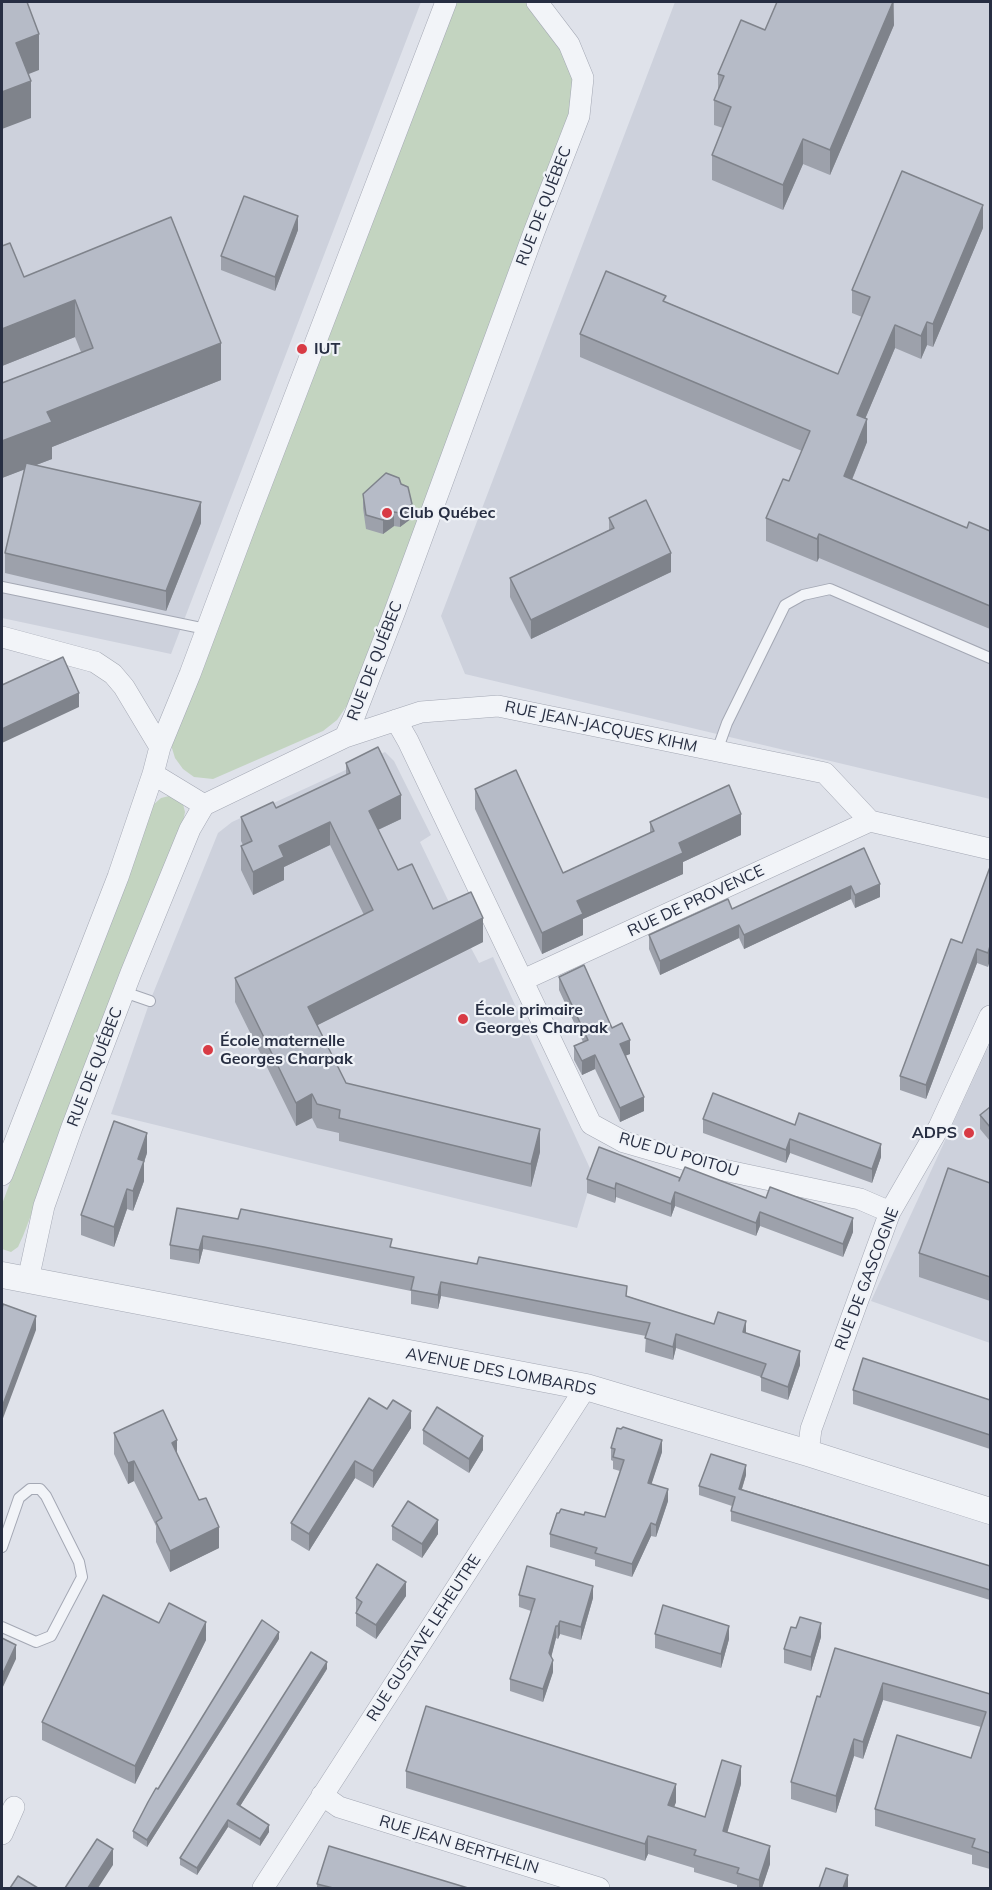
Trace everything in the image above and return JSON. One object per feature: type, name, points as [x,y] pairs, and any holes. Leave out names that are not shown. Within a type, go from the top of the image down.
[{"type":"street","points":[[2,1174],[114,887],[160,747],[190,674],[446,2]]},
{"type":"street","name":"RUE DE QUÉBEC","points":[[28,1280],[44,1206],[124,992],[190,830],[204,805],[345,737],[395,611],[526,250],[579,116],[583,78],[569,44],[537,2]]},
{"type":"street","points":[[2,637],[95,662],[113,674],[124,687],[160,747]]},
{"type":"street","name":"RUE JEAN-JACQUES KIHM","points":[[345,737],[421,712],[498,706],[825,773],[870,821]]},
{"type":"street","name":"RUE DU POITOU","points":[[396,720],[591,1124],[624,1142],[714,1168],[860,1199],[890,1212]]},
{"type":"street","points":[[153,774],[204,805]]},
{"type":"street","points":[[870,821],[990,849]]},
{"type":"street","name":"RUE DE PROVENCE","points":[[523,980],[870,821]]},
{"type":"street","name":"RUE DE GASCOGNE","points":[[807,1453],[811,1429],[890,1212],[939,1126],[990,1016]]},
{"type":"street","name":"AVENUE DES LOMBARDS","points":[[2,1275],[586,1387],[990,1511]]},
{"type":"street","name":"RUE GUSTAVE LEHEUTRE","points":[[262,1888],[586,1387]]},
{"type":"street","name":"RUE JEAN BERTHELIN","points":[[322,1795],[339,1807],[599,1888]]},
{"type":"street","points":[[2,1834],[14,1807]]},
{"type":"lane","points":[[2,587],[206,629]]},
{"type":"lane","points":[[717,751],[727,723],[785,605],[803,595],[830,589],[990,658]]},
{"type":"lane","points":[[124,992],[150,1001]]},
{"type":"lane","points":[[2,1547],[20,1498],[30,1489],[40,1489],[46,1496],[79,1562],[82,1577],[51,1636],[36,1642],[2,1627]]},
{"type":"shaded area","points":[[2,2],[421,2],[171,654],[2,618]]},
{"type":"shaded area","points":[[675,2],[990,2],[990,799],[465,674],[441,616]]},
{"type":"shaded area","points":[[385,752],[394,761],[431,835],[420,842],[471,948],[479,963],[493,957],[593,1175],[577,1228],[111,1114],[150,1001],[218,833],[232,822]]},
{"type":"shaded area","name":"ADPS","points":[[990,1043],[990,1343],[871,1301]]},
{"type":"green space","points":[[453,2],[526,2],[534,16],[566,55],[573,73],[574,112],[348,704],[337,720],[323,731],[213,779],[194,777],[183,769],[175,758],[171,745]]},
{"type":"green space","points":[[169,796],[183,804],[185,812],[183,822],[23,1236],[18,1247],[11,1252],[2,1249],[2,1204],[141,834],[153,805],[161,798]]},
{"type":"building","points":[[2,2],[27,2],[39,34],[16,43],[31,81],[2,92]]},
{"type":"building","points":[[777,2],[893,2],[830,150],[803,139],[783,185],[712,155],[731,107],[714,100],[724,76],[718,74],[741,20],[765,30]]},
{"type":"building","points":[[902,171],[983,205],[933,324],[927,322],[921,336],[895,325],[857,415],[867,419],[844,476],[967,528],[969,522],[990,531],[990,606],[819,534],[817,539],[766,518],[783,479],[789,481],[810,431],[580,334],[606,271],[666,296],[663,301],[838,374],[870,297],[852,290]]},
{"type":"building","points":[[244,196],[298,216],[275,277],[221,256]]},
{"type":"building","points":[[171,217],[221,343],[47,412],[52,422],[2,441],[2,383],[93,348],[75,300],[2,329],[2,246],[10,243],[24,277]]},
{"type":"building","points":[[26,463],[201,502],[166,591],[5,553]]},
{"type":"building","points":[[386,473],[399,478],[401,484],[408,487],[412,504],[400,513],[394,512],[383,520],[366,515],[363,494]]},
{"type":"building","points":[[646,500],[671,553],[531,620],[510,578],[614,528],[609,518]]},
{"type":"building","points":[[63,657],[79,693],[2,729],[2,685]]},
{"type":"building","points":[[378,747],[401,795],[369,811],[398,870],[412,864],[433,909],[471,892],[483,918],[308,1007],[346,1083],[540,1129],[531,1164],[339,1118],[340,1110],[317,1104],[312,1094],[296,1103],[235,978],[373,910],[330,822],[279,846],[284,857],[253,872],[241,846],[252,841],[241,817],[273,802],[276,808],[350,773],[346,763]]},
{"type":"building","points":[[516,770],[563,873],[654,831],[650,822],[729,785],[741,814],[679,843],[683,853],[577,901],[583,914],[542,933],[475,789]]},
{"type":"building","points":[[864,848],[880,884],[855,895],[851,886],[744,935],[739,925],[660,961],[649,935],[728,899],[732,909]]},
{"type":"building","points":[[990,867],[990,946],[988,953],[977,949],[926,1085],[900,1076],[951,939],[962,943]]},
{"type":"building","points":[[584,965],[612,1028],[622,1023],[630,1040],[620,1044],[644,1097],[620,1108],[595,1055],[582,1061],[574,1046],[588,1040],[559,977]]},
{"type":"building","points":[[713,1093],[795,1125],[799,1113],[881,1144],[872,1169],[790,1139],[786,1150],[703,1119]]},
{"type":"building","points":[[990,1107],[990,1127],[980,1115]]},
{"type":"building","points":[[114,1121],[147,1133],[138,1159],[144,1161],[133,1191],[127,1189],[114,1227],[81,1215]]},
{"type":"building","points":[[599,1147],[680,1178],[679,1181],[685,1167],[766,1198],[770,1187],[853,1218],[843,1244],[760,1212],[756,1223],[675,1192],[671,1204],[616,1183],[615,1189],[587,1179]]},
{"type":"building","points":[[948,1168],[990,1183],[990,1277],[919,1253]]},
{"type":"building","points":[[177,1208],[238,1219],[241,1209],[392,1239],[390,1247],[477,1264],[479,1257],[627,1286],[626,1296],[714,1324],[718,1312],[746,1321],[743,1332],[800,1351],[788,1387],[761,1377],[766,1364],[676,1334],[673,1347],[645,1338],[650,1323],[441,1282],[438,1295],[411,1290],[414,1277],[203,1236],[199,1250],[170,1245]]},
{"type":"building","points":[[3,1304],[36,1316],[2,1407],[2,1309]]},
{"type":"building","points":[[863,1358],[990,1400],[990,1435],[853,1390]]},
{"type":"building","points":[[369,1398],[387,1409],[393,1400],[411,1411],[373,1471],[355,1461],[309,1534],[291,1523]]},
{"type":"building","points":[[437,1407],[483,1436],[469,1459],[423,1430]]},
{"type":"building","points":[[163,1410],[177,1440],[172,1443],[199,1500],[206,1498],[219,1527],[170,1551],[156,1522],[162,1518],[134,1461],[128,1463],[114,1433]]},
{"type":"building","points":[[623,1427],[662,1440],[648,1483],[668,1489],[656,1525],[651,1523],[632,1564],[595,1553],[597,1548],[550,1534],[557,1513],[561,1509],[605,1517],[624,1460],[613,1457],[615,1449],[611,1448],[617,1428]]},
{"type":"building","points":[[711,1454],[746,1465],[739,1489],[990,1566],[990,1590],[731,1511],[735,1497],[699,1486]]},
{"type":"building","points":[[408,1501],[438,1520],[422,1544],[392,1526]]},
{"type":"building","points":[[377,1564],[406,1582],[376,1625],[356,1613],[362,1602],[356,1598]]},
{"type":"building","points":[[527,1566],[593,1586],[581,1627],[560,1621],[556,1626],[549,1653],[553,1660],[543,1689],[510,1679],[535,1599],[519,1595]]},
{"type":"building","points":[[103,1595],[159,1623],[169,1603],[206,1622],[135,1766],[42,1722]]},
{"type":"building","points":[[663,1605],[729,1626],[721,1654],[655,1634]]},
{"type":"building","points":[[800,1617],[821,1623],[811,1657],[784,1649],[791,1627],[796,1628]]},
{"type":"building","points":[[262,1620],[279,1632],[147,1840],[133,1831],[148,1802]]},
{"type":"building","points":[[2,1638],[16,1645],[2,1675]]},
{"type":"building","points":[[835,1648],[990,1694],[990,1853],[972,1847],[975,1839],[875,1809],[897,1735],[971,1758],[986,1712],[883,1683],[863,1742],[854,1739],[836,1796],[791,1782],[817,1696],[820,1697]]},
{"type":"building","points":[[311,1652],[327,1662],[237,1804],[269,1825],[260,1839],[228,1820],[197,1868],[180,1858]]},
{"type":"building","points":[[426,1706],[676,1784],[668,1805],[705,1817],[722,1760],[741,1766],[723,1831],[770,1846],[759,1880],[737,1873],[739,1868],[694,1855],[696,1850],[648,1836],[645,1844],[406,1771]]},
{"type":"building","points":[[97,1839],[113,1849],[88,1888],[65,1888]]},
{"type":"building","points":[[329,1846],[468,1888],[333,1888],[317,1884]]},
{"type":"building","points":[[826,1868],[848,1875],[843,1888],[819,1888]]},
{"type":"building","points":[[18,1876],[38,1888],[10,1888]]},
{"type":"place","name":"IUT","points":[[302,349]]},
{"type":"place","name":"Club Québec","points":[[387,513]]},
{"type":"place","name":"École primaire Georges Charpak","points":[[463,1019]]},
{"type":"place","name":"École maternelle Georges Charpak","points":[[208,1050]]},
{"type":"place","name":"ADPS","points":[[969,1133]]}]
